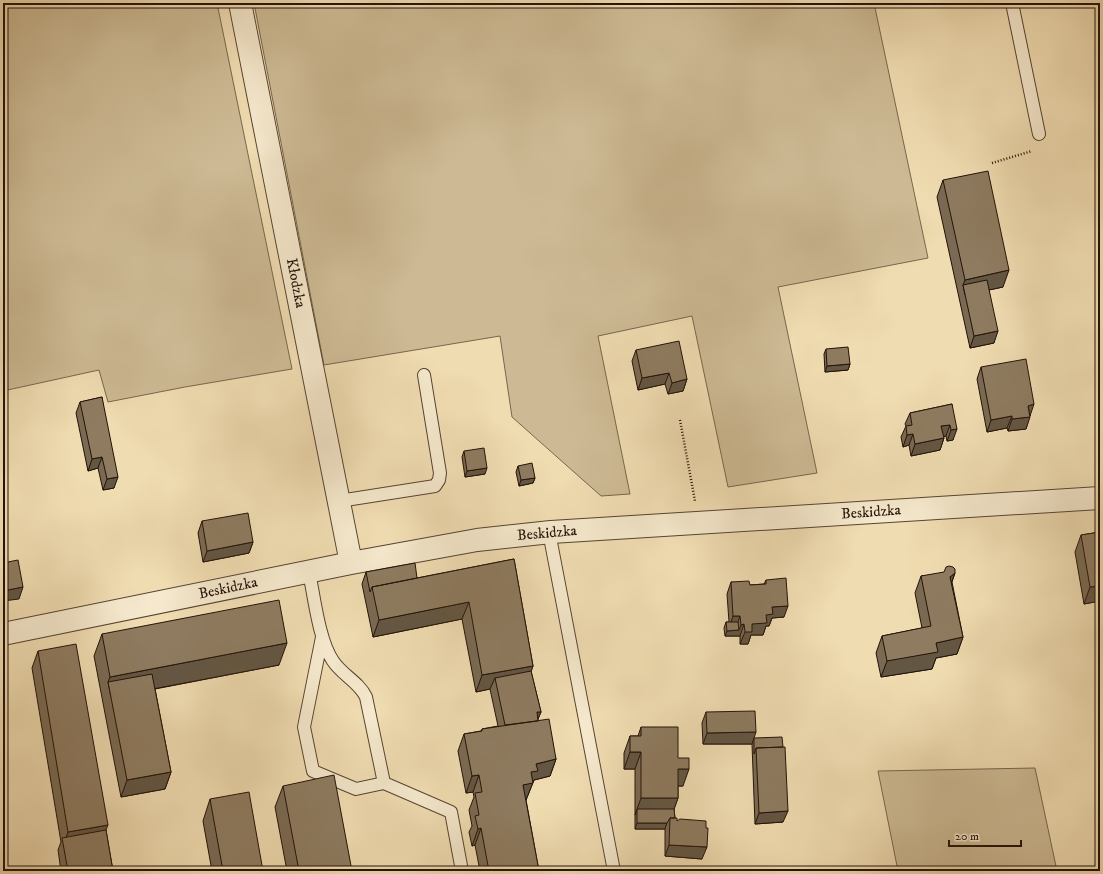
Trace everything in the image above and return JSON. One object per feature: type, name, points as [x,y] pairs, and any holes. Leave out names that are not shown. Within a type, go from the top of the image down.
[{"type":"street","name":"Kłodzka","points":[[240,3],[351,563]]},
{"type":"street","name":"Beskidzka","points":[[3,634],[351,563],[477,540],[549,532],[1100,498]]},
{"type":"lane","points":[[1012,3],[1039,134]]},
{"type":"lane","points":[[339,501],[435,486],[439,480],[440,473],[424,375]]},
{"type":"lane","points":[[549,532],[614,871]]},
{"type":"lane","points":[[309,572],[322,637],[333,661],[363,691],[366,697],[384,783]]},
{"type":"lane","points":[[322,637],[304,727],[314,771],[356,789],[384,783],[451,812],[462,871]]},
{"type":"path","points":[[992,163],[1031,152],[1038,144],[1039,134]]},
{"type":"path","points":[[680,420],[699,523]]},
{"type":"shaded area","points":[[3,3],[217,3],[292,369],[108,402],[99,370],[3,391]]},
{"type":"shaded area","points":[[254,3],[874,3],[928,258],[778,287],[817,473],[728,487],[692,316],[598,336],[630,494],[601,496],[512,417],[500,336],[324,365]]},
{"type":"shaded area","points":[[1035,768],[1057,871],[898,871],[878,771]]},
{"type":"building","points":[[988,171],[1009,270],[965,280],[943,180]]},
{"type":"building","points":[[987,280],[998,331],[974,336],[963,285]]},
{"type":"building","points":[[679,341],[687,379],[672,383],[669,373],[642,378],[636,350]]},
{"type":"building","points":[[848,347],[850,364],[827,366],[826,349]]},
{"type":"building","points":[[1026,359],[1034,404],[1028,406],[1030,417],[1012,419],[1012,416],[991,420],[981,367]]},
{"type":"building","points":[[102,397],[118,477],[107,479],[102,457],[92,459],[80,402]]},
{"type":"building","points":[[952,404],[957,429],[951,430],[950,425],[941,426],[944,438],[915,444],[913,434],[907,435],[906,426],[912,425],[910,413]]},
{"type":"building","points":[[484,448],[487,468],[467,471],[464,451]]},
{"type":"building","points":[[532,463],[535,478],[521,480],[518,466]]},
{"type":"building","points":[[248,513],[253,542],[207,551],[202,521]]},
{"type":"building","points":[[1100,532],[1100,586],[1090,587],[1081,535]]},
{"type":"building","points":[[514,559],[533,666],[482,675],[469,602],[379,620],[372,587]]},
{"type":"building","points":[[18,560],[23,587],[3,591],[3,563]]},
{"type":"building","points":[[415,563],[417,578],[372,587],[370,592],[366,572]]},
{"type":"building","points":[[949,566],[955,569],[955,573],[950,577],[963,637],[936,643],[938,652],[887,661],[882,636],[931,626],[921,576],[944,572],[946,567]]},
{"type":"building","points":[[786,578],[788,606],[772,607],[773,614],[766,615],[767,623],[752,624],[752,632],[745,632],[744,624],[741,625],[740,616],[733,616],[731,582],[749,581],[750,585],[766,584],[766,580]]},
{"type":"building","points":[[279,600],[287,643],[110,677],[102,634]]},
{"type":"building","points":[[726,622],[738,622],[739,630],[727,631]]},
{"type":"building","points":[[76,644],[108,825],[68,832],[38,651]]},
{"type":"building","points":[[531,671],[541,712],[537,712],[538,721],[505,725],[495,678]]},
{"type":"building","points":[[152,674],[171,772],[127,780],[108,682]]},
{"type":"building","points":[[755,711],[756,732],[707,733],[706,712]]},
{"type":"building","points":[[549,719],[556,759],[536,764],[538,771],[531,772],[533,783],[523,785],[539,871],[489,871],[481,828],[478,829],[475,816],[479,815],[475,793],[482,792],[479,775],[472,776],[464,734],[482,731],[482,729]]},
{"type":"building","points":[[641,727],[678,727],[678,758],[689,758],[689,769],[678,769],[678,798],[641,798],[641,752],[630,752],[630,736],[641,736]]},
{"type":"building","points":[[782,737],[783,747],[756,748],[754,754],[754,738]]},
{"type":"building","points":[[785,747],[788,811],[759,813],[756,748]]},
{"type":"building","points":[[334,775],[352,871],[299,871],[283,786]]},
{"type":"building","points":[[249,792],[263,871],[223,871],[210,799]]},
{"type":"building","points":[[637,809],[674,809],[675,818],[670,818],[667,823],[637,823]]},
{"type":"building","points":[[670,818],[677,818],[677,821],[680,819],[706,821],[706,828],[708,828],[707,847],[669,845]]},
{"type":"building","points":[[106,830],[113,871],[68,871],[62,838]]}]
